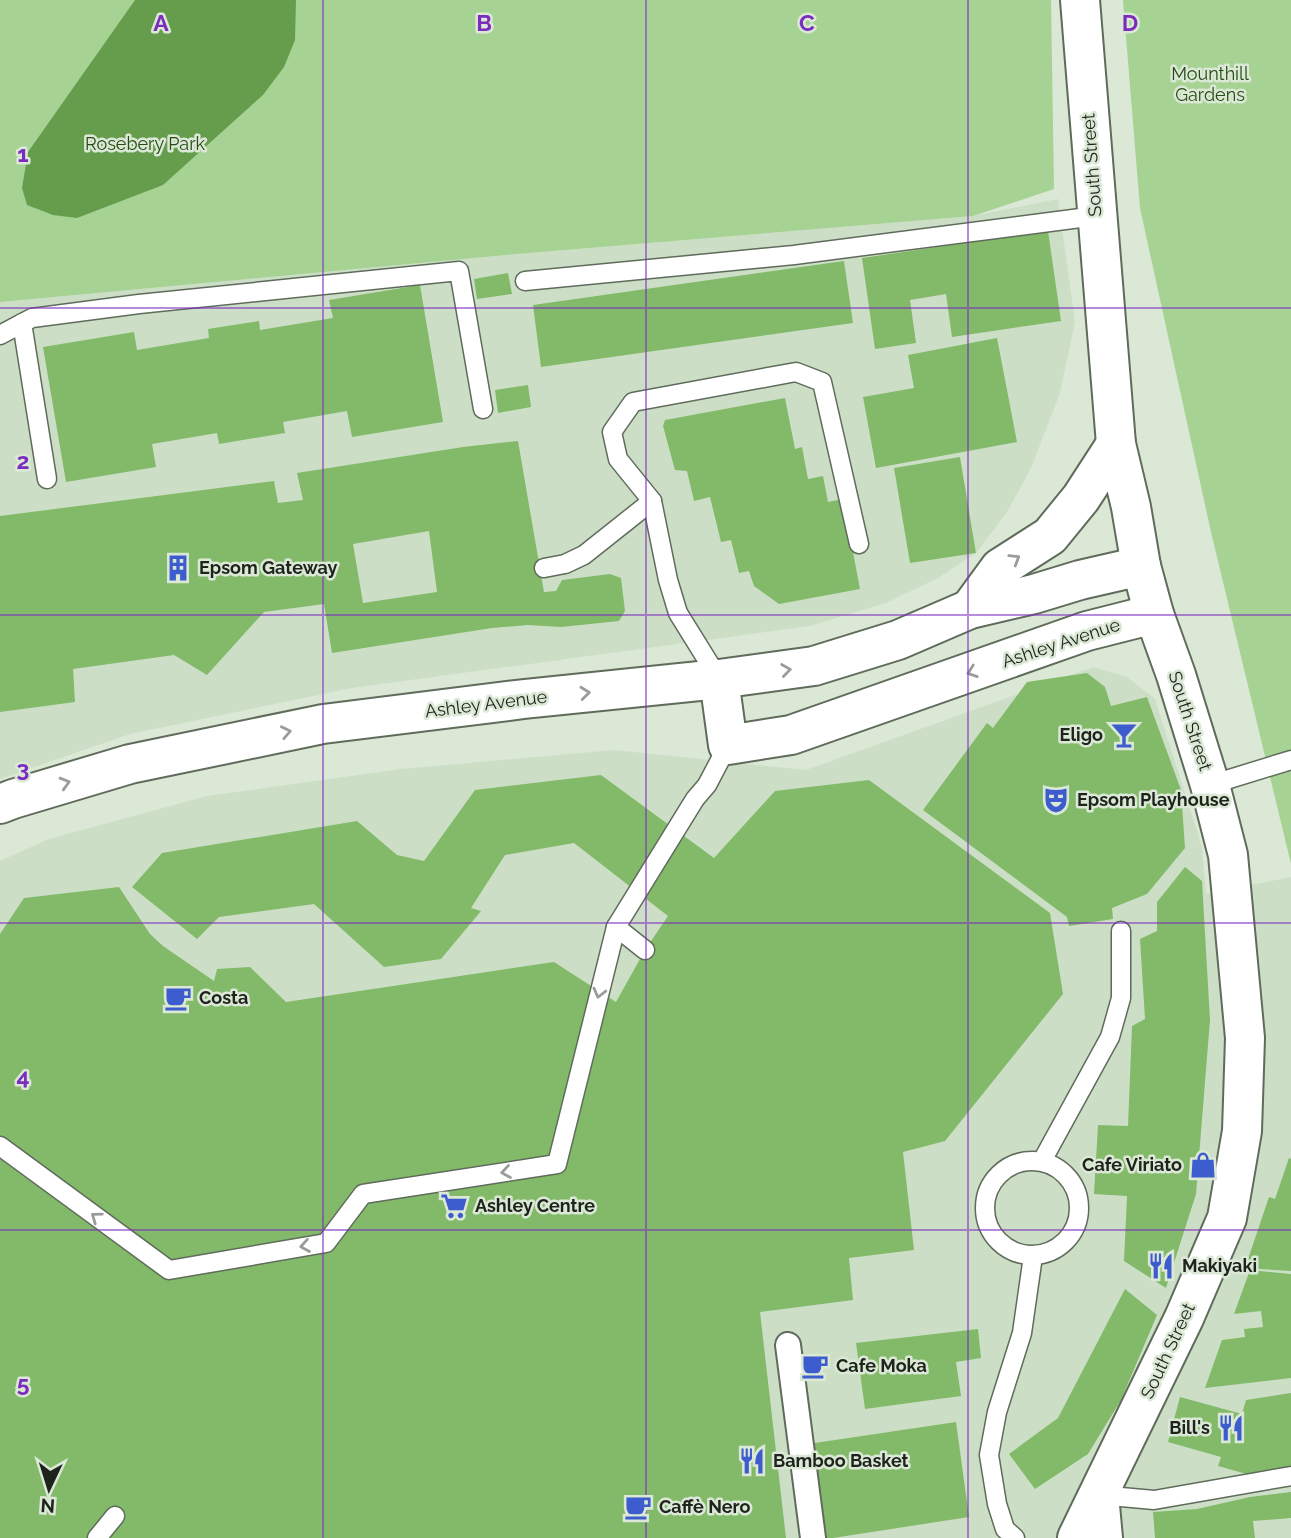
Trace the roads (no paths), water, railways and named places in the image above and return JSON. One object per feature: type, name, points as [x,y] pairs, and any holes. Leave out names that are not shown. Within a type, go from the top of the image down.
[{"type":"main road","name":"South Street","points":[[1077,1538],[1184,1318],[1227,1218],[1242,1131],[1245,1038],[1228,855],[1210,785],[1154,614],[1141,566],[1116,444],[1080,0]]},
{"type":"main road","points":[[970,609],[1000,568],[1050,536],[1081,498],[1116,444]]},
{"type":"main road","name":"Ashley Avenue","points":[[0,804],[130,764],[323,724],[814,666],[898,639],[970,609],[1141,566]]},
{"type":"main road","name":"Ashley Avenue","points":[[728,745],[791,735],[1087,631],[1154,614]]},
{"type":"main road","points":[[719,679],[728,745]]},
{"type":"main road","points":[[1099,1495],[1103,1538]]},
{"type":"street","points":[[788,1345],[813,1538]]},
{"type":"lane","points":[[525,281],[794,255],[1096,216]]},
{"type":"lane","points":[[0,335],[33,318],[139,304],[459,271],[483,410]]},
{"type":"lane","points":[[22,323],[47,479]]},
{"type":"lane","points":[[719,679],[678,613],[668,580],[652,501],[618,459],[612,432],[633,402],[796,372],[822,382],[859,544]]},
{"type":"lane","points":[[544,568],[565,564],[584,555],[652,501]]},
{"type":"lane","points":[[0,1146],[169,1270],[326,1242],[363,1194],[557,1164],[616,927],[695,799],[707,785],[728,745]]},
{"type":"lane","points":[[1210,785],[1291,760]]},
{"type":"lane","points":[[616,927],[645,950]]},
{"type":"lane","points":[[1042,1161],[1110,1037],[1121,998],[1121,931]]},
{"type":"lane","points":[[1026,1161],[1042,1161],[1068,1176],[1080,1203],[1079,1218],[1074,1232],[1063,1244],[1049,1252],[1033,1256],[1010,1250],[1000,1243],[990,1231],[985,1217],[985,1201],[990,1186],[999,1174],[1012,1165],[1026,1161]]},
{"type":"lane","points":[[1015,1538],[1004,1529],[989,1455],[998,1412],[1022,1333],[1033,1256]]},
{"type":"lane","points":[[1099,1495],[1154,1500],[1291,1476]]},
{"type":"lane","points":[[97,1538],[115,1516]]},
{"type":"place","name":"Epsom Gateway","points":[[178,568]]},
{"type":"place","name":"Eligo","points":[[1124,735]]},
{"type":"place","name":"Epsom Playhouse","points":[[1056,800]]},
{"type":"place","name":"Costa","points":[[178,998]]},
{"type":"place","name":"Cafe Viriato","points":[[1203,1165]]},
{"type":"place","name":"Ashley Centre","points":[[454,1206]]},
{"type":"place","name":"Makiyaki","points":[[1161,1266]]},
{"type":"place","name":"Cafe Moka","points":[[815,1366]]},
{"type":"place","name":"Bill's","points":[[1231,1428]]},
{"type":"place","name":"Bamboo Basket","points":[[752,1461]]},
{"type":"place","name":"Caffè Nero","points":[[638,1507]]},
{"type":"park label","name":"Mounthill Gardens","points":[[1210,84]]},
{"type":"park label","name":"Rosebery Park","points":[[145,144]]}]
